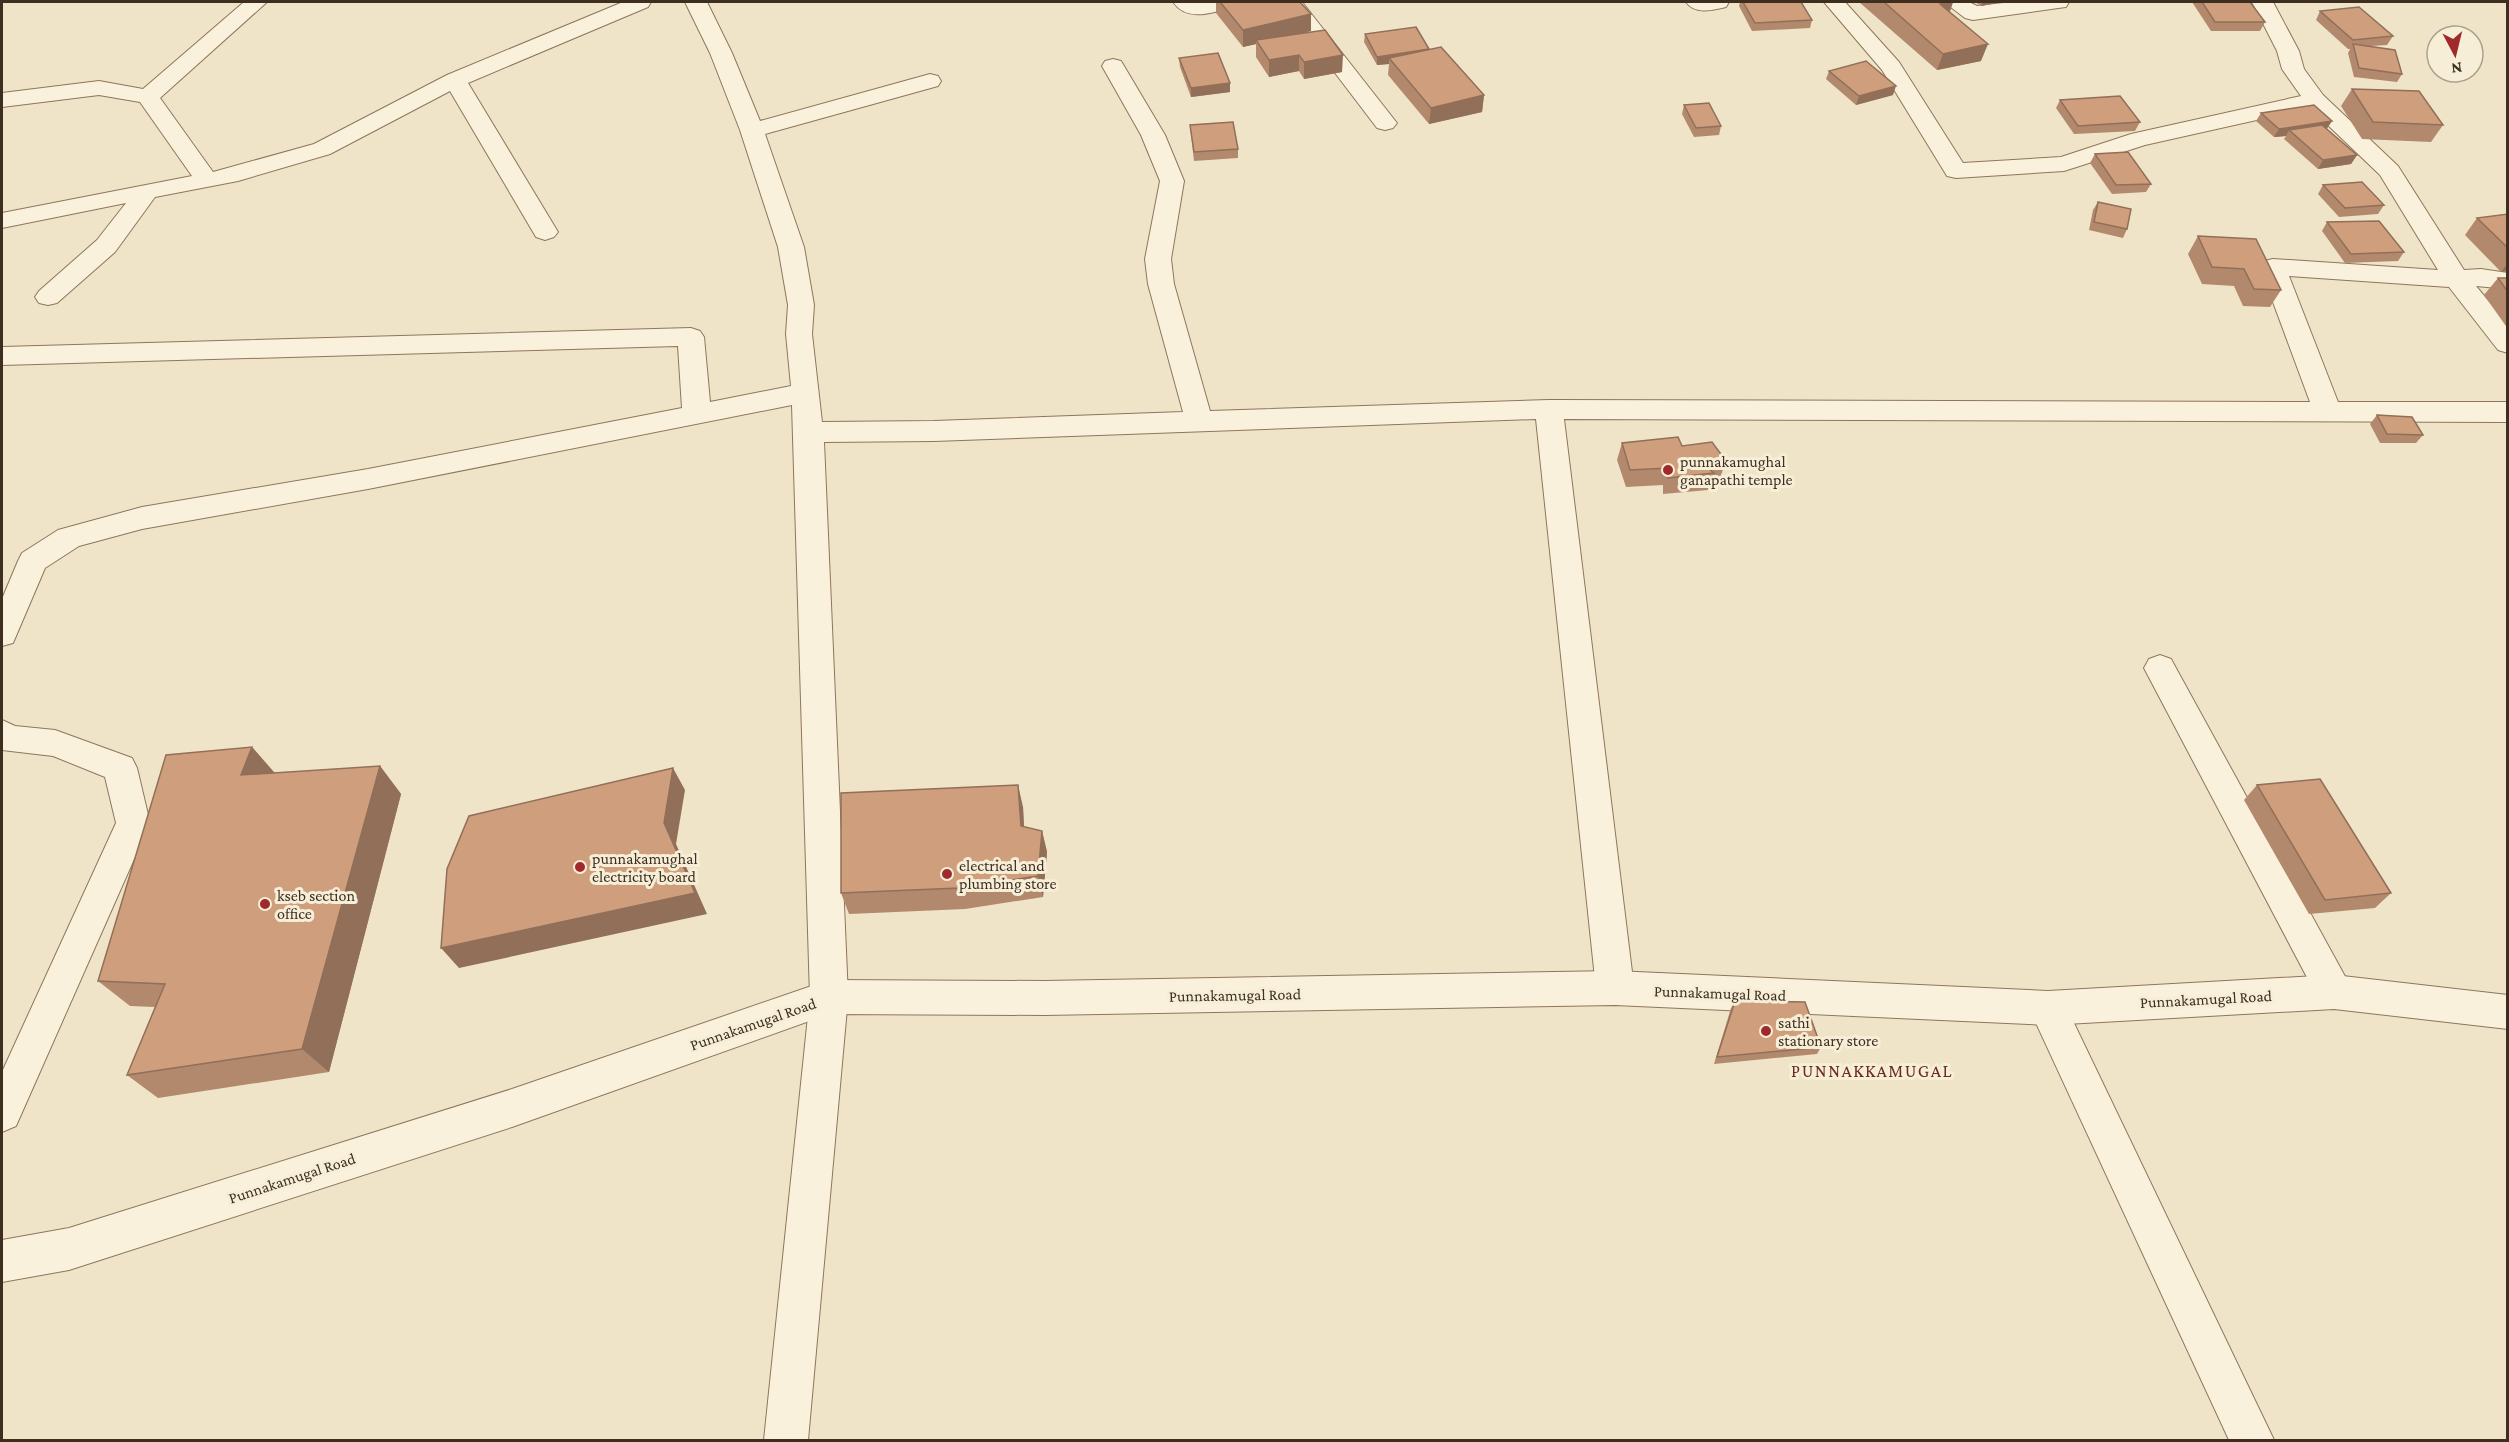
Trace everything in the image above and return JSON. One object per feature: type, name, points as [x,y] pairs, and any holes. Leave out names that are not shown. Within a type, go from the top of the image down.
[{"type":"street","points":[[148,97],[256,2]]},
{"type":"street","points":[[2,220],[238,174],[322,149],[454,80],[640,2]]},
{"type":"street","points":[[696,2],[721,53],[752,130],[791,247],[801,305],[799,334],[809,432],[829,997],[786,1440]]},
{"type":"street","points":[[1188,5],[1226,2]]},
{"type":"street","points":[[1291,2],[1385,123]]},
{"type":"street","points":[[1697,2],[1701,4],[1718,2]]},
{"type":"street","points":[[1834,2],[1891,67],[1956,171],[2064,164],[2139,139],[2315,100]]},
{"type":"street","points":[[1955,2],[1973,14],[2058,2]]},
{"type":"street","points":[[2263,2],[2288,51],[2293,69],[2315,100],[2389,171],[2457,279],[2508,344]]},
{"type":"street","points":[[1113,66],[1153,135],[1172,181],[1158,259],[1161,284],[1199,421]]},
{"type":"street","points":[[454,80],[545,232]]},
{"type":"street","points":[[752,130],[930,81]]},
{"type":"street","points":[[2,100],[99,88],[148,97],[207,180]]},
{"type":"street","points":[[48,297],[106,246],[147,192]]},
{"type":"street","points":[[2328,412],[2273,267],[2457,279],[2481,277],[2508,281]]},
{"type":"street","points":[[2,356],[691,337],[697,414]]},
{"type":"street","points":[[2,634],[33,561],[69,538],[142,518],[368,479],[805,393]]},
{"type":"street","points":[[1549,409],[1615,988]]},
{"type":"street","points":[[809,432],[934,431],[1549,409],[2497,412],[2508,432]]},
{"type":"street","points":[[2160,668],[2334,992]]},
{"type":"street","points":[[2,733],[5,738],[55,743],[120,768],[133,823],[2,1113]]},
{"type":"street","name":"Punnakamugal Road","points":[[2,1261],[69,1249],[512,1108],[829,997],[1044,998],[1615,988],[2048,1008],[2334,992],[2508,1012]]},
{"type":"street","points":[[2048,1008],[2252,1440]]},
{"type":"building","points":[[1220,2],[1300,2],[1311,14],[1243,30]]},
{"type":"building","points":[[1743,2],[1801,2],[1812,20],[1755,23]]},
{"type":"building","points":[[1884,2],[1953,2],[1940,4],[1988,44],[1943,54]]},
{"type":"building","points":[[2202,2],[2250,2],[2265,22],[2215,22]]},
{"type":"building","points":[[2359,7],[2393,36],[2353,40],[2320,11]]},
{"type":"building","points":[[1416,27],[1429,49],[1377,57],[1365,34]]},
{"type":"building","points":[[1325,30],[1343,55],[1304,62],[1299,55],[1269,60],[1256,40]]},
{"type":"building","points":[[2353,44],[2395,50],[2402,74],[2359,68]]},
{"type":"building","points":[[1441,47],[1484,95],[1431,108],[1389,58]]},
{"type":"building","points":[[1218,53],[1230,83],[1191,88],[1179,58]]},
{"type":"building","points":[[1866,61],[1896,86],[1859,96],[1829,71]]},
{"type":"building","points":[[2352,89],[2419,91],[2443,125],[2373,122]]},
{"type":"building","points":[[2120,96],[2140,122],[2078,126],[2060,100]]},
{"type":"building","points":[[1709,103],[1721,126],[1696,128],[1684,105]]},
{"type":"building","points":[[2314,105],[2332,121],[2279,129],[2261,113]]},
{"type":"building","points":[[1233,122],[1238,149],[1194,152],[1190,125]]},
{"type":"building","points":[[2322,125],[2357,155],[2323,160],[2289,130]]},
{"type":"building","points":[[2128,152],[2151,184],[2116,185],[2095,154]]},
{"type":"building","points":[[2362,182],[2384,205],[2345,208],[2323,185]]},
{"type":"building","points":[[2098,202],[2131,209],[2127,229],[2094,222]]},
{"type":"building","points":[[2508,214],[2508,248],[2477,218]]},
{"type":"building","points":[[2379,221],[2404,252],[2351,254],[2327,222]]},
{"type":"building","points":[[2198,236],[2256,239],[2281,290],[2254,289],[2244,269],[2212,267]]},
{"type":"building","points":[[2498,278],[2508,278],[2508,292]]},
{"type":"building","points":[[2377,415],[2412,417],[2423,435],[2387,434]]},
{"type":"building","points":[[1678,437],[1682,446],[1712,442],[1726,461],[1704,465],[1714,473],[1668,478],[1668,468],[1630,470],[1622,443]]},
{"type":"building","name":"kseb section office","points":[[252,747],[241,775],[380,766],[302,1049],[127,1075],[165,984],[98,981],[166,755]]},
{"type":"building","name":"punnakamughal electricity board","points":[[673,768],[664,823],[695,893],[441,948],[447,869],[469,816]]},
{"type":"building","points":[[2320,779],[2391,893],[2325,900],[2257,785]]},
{"type":"building","name":"electrical and plumbing store","points":[[1018,785],[1021,826],[1042,831],[1038,876],[959,888],[841,893],[841,793]]},
{"type":"building","name":"sathi stationary store","points":[[1735,1001],[1805,1002],[1821,1047],[1717,1057]]},
{"type":"place","name":"punnakamughal ganapathi temple","points":[[1668,470]]},
{"type":"place","name":"punnakamughal electricity board","points":[[580,867]]},
{"type":"place","name":"electrical and plumbing store","points":[[947,874]]},
{"type":"place","name":"kseb section office","points":[[265,904]]},
{"type":"place","name":"sathi stationary store","points":[[1766,1031]]},
{"type":"district","name":"PUNNAKKAMUGAL","points":[[1872,1071]]}]
